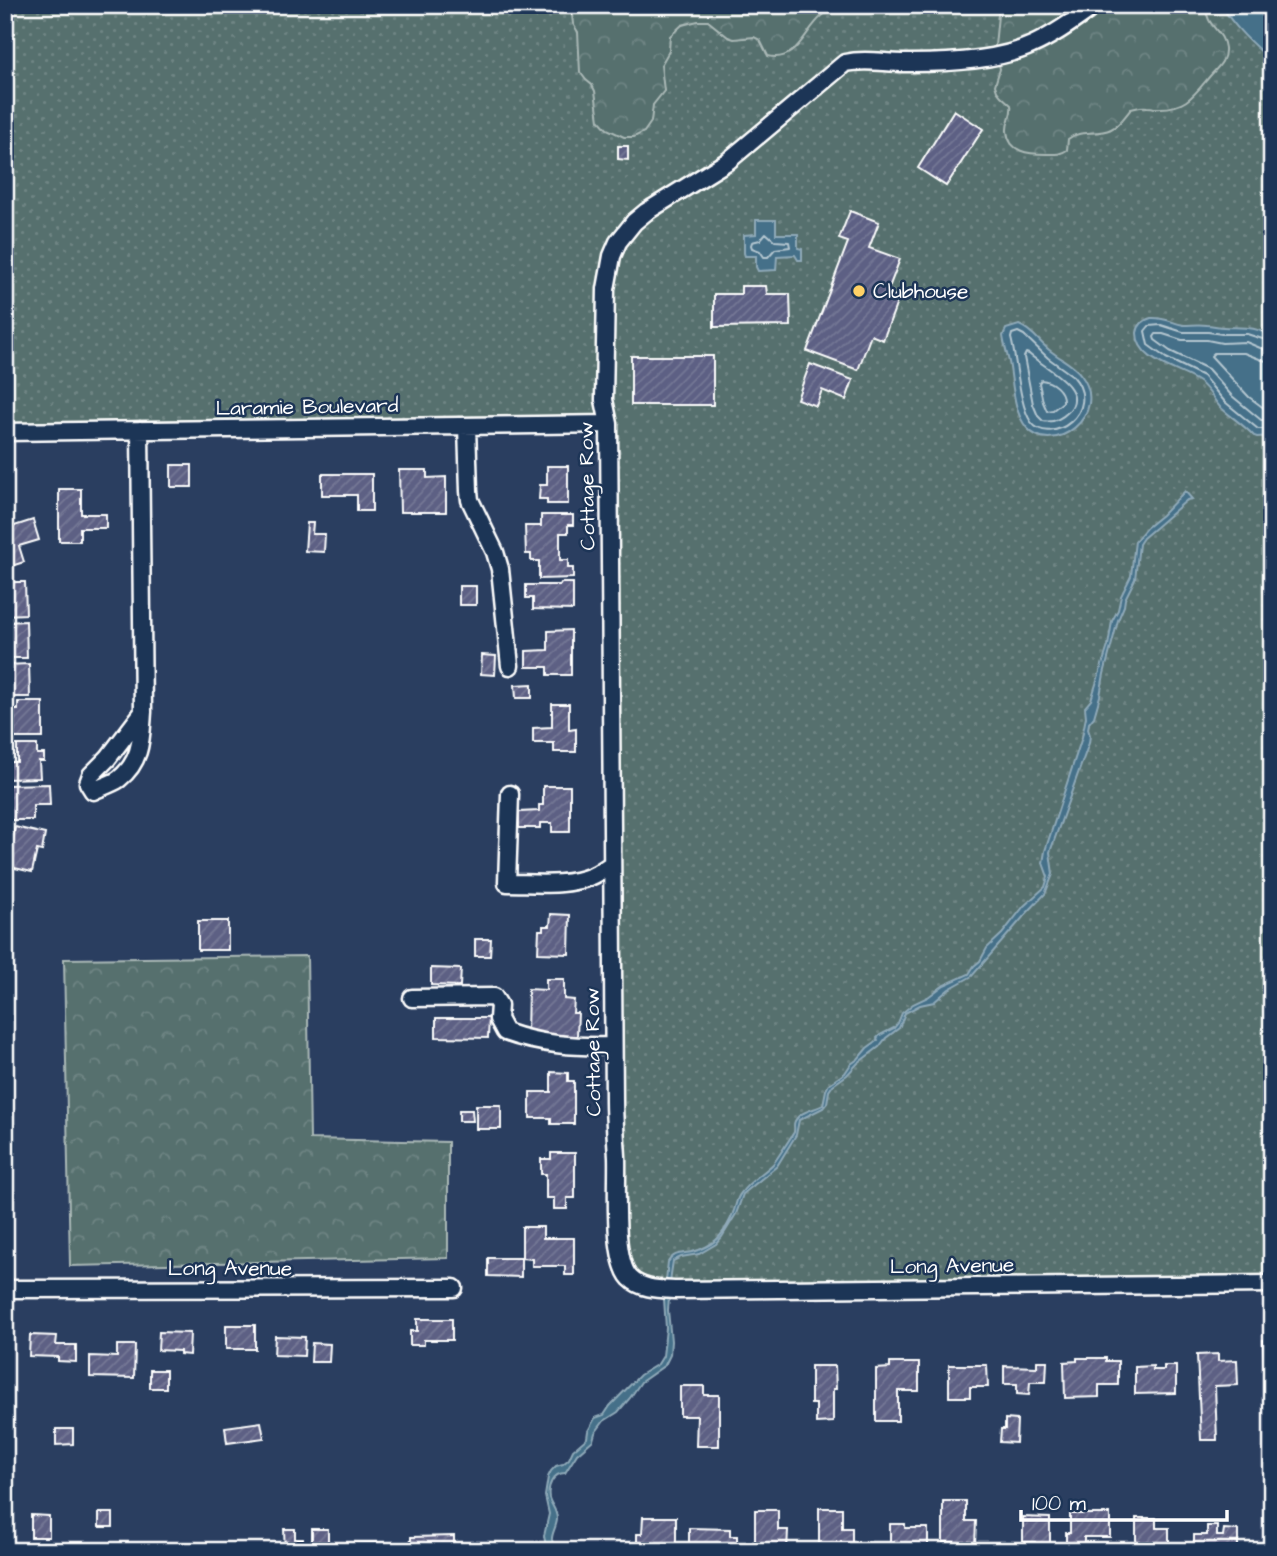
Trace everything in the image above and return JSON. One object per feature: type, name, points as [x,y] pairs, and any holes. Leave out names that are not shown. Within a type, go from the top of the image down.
[{"type":"street","name":"Cottage Row","points":[[635,1282],[625,1270],[618,1236],[613,1046],[609,424],[604,400],[606,289],[612,256],[618,242],[646,212],[728,161],[845,63],[869,60],[908,64],[937,62],[1018,51],[1043,40],[1097,5]]},
{"type":"street","name":"Laramie Boulevard","points":[[5,432],[609,424]]},
{"type":"street","points":[[467,426],[470,500],[495,552],[500,569],[510,666]]},
{"type":"street","points":[[140,430],[143,712],[141,742],[135,762],[118,779],[93,791],[88,783],[91,775],[108,758],[143,712]]},
{"type":"street","points":[[510,794],[507,883],[580,880],[595,875],[611,864]]},
{"type":"street","points":[[412,999],[494,997],[499,1005],[498,1019],[505,1032],[556,1045],[613,1046]]},
{"type":"street","name":"Long Avenue","points":[[635,1282],[655,1289],[677,1290],[1272,1284]]},
{"type":"street","name":"Long Avenue","points":[[5,1289],[454,1288]]},
{"type":"green space","points":[[5,5],[1272,5],[1272,1277],[654,1283],[638,1276],[626,1255],[621,1135],[613,415],[5,425]]},
{"type":"green space","points":[[574,5],[849,5],[822,16],[793,50],[778,57],[768,56],[760,40],[754,37],[728,37],[708,21],[682,25],[670,36],[669,51],[661,65],[664,91],[653,105],[651,122],[644,132],[634,137],[624,137],[607,129],[599,120],[595,91],[580,72],[578,32],[573,24]]},
{"type":"green space","points":[[854,5],[885,5],[866,9]]},
{"type":"green space","points":[[999,5],[1206,5],[1208,18],[1224,42],[1224,57],[1219,67],[1183,103],[1168,108],[1131,109],[1120,123],[1111,129],[1083,133],[1068,139],[1067,150],[1062,153],[1027,153],[1016,148],[1009,138],[1007,128],[1011,105],[997,91],[995,85],[1000,69],[995,46]]},
{"type":"green space","points":[[307,956],[310,1139],[448,1142],[448,1258],[70,1266],[64,959]]},
{"type":"water","points":[[1221,5],[1272,5],[1272,61],[1244,35]]},
{"type":"water","points":[[756,220],[776,220],[776,234],[798,234],[798,248],[802,249],[802,260],[798,260],[795,255],[777,256],[776,270],[758,271],[756,256],[745,256],[744,253],[744,235],[756,234]]},
{"type":"water","points":[[1151,318],[1184,325],[1249,328],[1272,338],[1272,436],[1254,436],[1220,407],[1202,384],[1161,364],[1144,351],[1137,333],[1142,323]]},
{"type":"water","points":[[1019,325],[1075,368],[1088,390],[1089,404],[1084,417],[1063,435],[1051,438],[1038,436],[1027,428],[1019,414],[1003,336],[1006,329]]},
{"type":"water","points":[[1185,491],[1192,499],[1187,500],[1139,544],[1135,579],[1118,620],[1100,696],[1094,717],[1089,723],[1089,743],[1050,852],[1053,874],[1045,894],[972,976],[949,989],[934,1002],[920,1005],[905,1013],[899,1028],[833,1085],[823,1108],[799,1120],[796,1135],[777,1166],[743,1194],[736,1214],[716,1244],[699,1254],[673,1261],[668,1310],[670,1355],[665,1365],[641,1382],[618,1412],[604,1421],[593,1440],[577,1454],[565,1473],[557,1475],[552,1481],[549,1493],[557,1516],[552,1538],[556,1551],[547,1551],[544,1536],[549,1514],[545,1496],[551,1471],[569,1459],[573,1450],[587,1438],[595,1418],[604,1415],[640,1375],[658,1364],[663,1356],[666,1328],[664,1299],[670,1259],[678,1254],[699,1250],[716,1240],[729,1222],[741,1193],[773,1164],[780,1154],[794,1132],[797,1118],[823,1105],[829,1084],[845,1073],[880,1035],[894,1028],[902,1013],[944,985],[969,974],[987,948],[1024,906],[1045,887],[1048,877],[1043,863],[1045,851],[1082,737],[1085,707],[1091,700],[1108,646],[1112,621],[1131,576],[1135,541]]},
{"type":"building","points":[[954,110],[983,129],[946,186],[918,168]]},
{"type":"building","points":[[618,146],[628,146],[628,160],[618,159]]},
{"type":"building","name":"Clubhouse","points":[[850,211],[879,222],[869,248],[900,259],[887,293],[899,297],[883,340],[871,335],[858,370],[807,351],[848,242],[839,239]]},
{"type":"building","points":[[741,286],[766,286],[767,294],[790,294],[791,326],[714,327],[714,294],[741,294]]},
{"type":"building","points":[[631,356],[713,356],[713,405],[631,405]]},
{"type":"building","points":[[810,364],[853,380],[846,400],[822,390],[816,406],[797,399]]},
{"type":"building","points":[[171,465],[192,465],[192,487],[171,487]]},
{"type":"building","points":[[547,466],[568,466],[568,504],[547,504],[547,499],[539,499],[540,485],[547,485]]},
{"type":"building","points":[[399,470],[427,470],[427,478],[446,477],[446,512],[400,512]]},
{"type":"building","points":[[322,474],[372,474],[372,511],[357,511],[357,495],[322,495]]},
{"type":"building","points":[[59,489],[81,489],[81,514],[106,514],[106,528],[80,528],[80,541],[59,541]]},
{"type":"building","points":[[541,515],[573,515],[573,525],[568,525],[568,533],[560,533],[560,560],[568,560],[568,568],[573,568],[573,578],[539,579],[539,561],[531,561],[531,554],[526,554],[525,526],[541,526]]},
{"type":"building","points":[[33,520],[39,540],[19,546],[24,562],[5,568],[5,529]]},
{"type":"building","points":[[307,523],[313,523],[312,534],[325,534],[324,552],[305,551]]},
{"type":"building","points":[[5,582],[25,582],[26,614],[5,615]]},
{"type":"building","points":[[573,583],[573,610],[533,609],[533,598],[526,598],[526,585]]},
{"type":"building","points":[[459,586],[476,586],[476,605],[459,605]]},
{"type":"building","points":[[26,621],[27,658],[5,658],[5,622]]},
{"type":"building","points":[[571,630],[571,675],[548,675],[548,667],[526,667],[526,651],[548,650],[548,631]]},
{"type":"building","points":[[482,655],[496,656],[495,675],[481,674]]},
{"type":"building","points":[[29,664],[30,697],[5,697],[5,665]]},
{"type":"building","points":[[532,684],[532,698],[516,698],[515,685]]},
{"type":"building","points":[[18,702],[43,702],[43,738],[7,738],[5,710],[18,710]]},
{"type":"building","points":[[552,704],[569,704],[569,730],[576,729],[576,752],[554,752],[554,743],[533,743],[533,728],[552,727]]},
{"type":"building","points":[[17,745],[37,745],[37,754],[44,754],[44,761],[39,761],[40,778],[5,779],[5,762],[17,762]]},
{"type":"building","points":[[49,784],[50,805],[33,805],[33,820],[7,820],[6,785]]},
{"type":"building","points":[[543,786],[570,786],[570,832],[552,832],[552,823],[540,823],[540,828],[519,828],[519,812],[539,811],[539,805],[543,805]]},
{"type":"building","points":[[15,827],[45,834],[42,851],[37,850],[32,872],[6,866]]},
{"type":"building","points":[[551,914],[570,915],[569,954],[538,953],[539,930],[543,930],[543,926],[550,926]]},
{"type":"building","points":[[198,921],[228,921],[228,950],[198,950]]},
{"type":"building","points":[[475,939],[491,939],[490,956],[475,956]]},
{"type":"building","points":[[431,968],[461,969],[460,986],[431,985]]},
{"type":"building","points":[[546,979],[564,979],[564,999],[574,1000],[573,1013],[578,1013],[577,1036],[560,1036],[560,1040],[527,1034],[528,989],[546,990]]},
{"type":"building","points":[[436,1018],[489,1018],[488,1038],[436,1037]]},
{"type":"building","points":[[551,1072],[568,1073],[568,1081],[574,1081],[574,1124],[551,1124],[551,1118],[530,1118],[530,1092],[551,1092]]},
{"type":"building","points":[[476,1105],[501,1105],[501,1129],[476,1129]]},
{"type":"building","points":[[459,1110],[472,1110],[473,1121],[459,1121]]},
{"type":"building","points":[[551,1153],[575,1153],[575,1198],[567,1198],[567,1209],[554,1209],[554,1198],[546,1198],[546,1174],[541,1174],[541,1159],[551,1159]]},
{"type":"building","points":[[522,1227],[543,1227],[543,1238],[574,1238],[574,1275],[565,1275],[565,1266],[532,1266],[532,1259],[522,1258]]},
{"type":"building","points":[[488,1258],[521,1258],[521,1277],[488,1276]]},
{"type":"building","points":[[417,1319],[452,1319],[452,1340],[424,1340],[424,1345],[410,1345],[410,1331],[417,1331]]},
{"type":"building","points":[[226,1325],[255,1325],[255,1349],[226,1349]]},
{"type":"building","points":[[159,1332],[190,1333],[189,1355],[180,1354],[180,1351],[158,1350]]},
{"type":"building","points":[[30,1335],[57,1336],[56,1345],[76,1345],[76,1362],[58,1361],[58,1357],[29,1356]]},
{"type":"building","points":[[275,1336],[305,1337],[304,1356],[274,1355]]},
{"type":"building","points":[[1263,1340],[1272,1340],[1272,1364],[1264,1364]]},
{"type":"building","points":[[312,1343],[330,1344],[329,1362],[311,1362]]},
{"type":"building","points":[[117,1345],[135,1345],[134,1378],[90,1377],[90,1356],[117,1357]]},
{"type":"building","points":[[1218,1354],[1218,1361],[1237,1360],[1238,1385],[1215,1386],[1217,1440],[1201,1440],[1197,1355]]},
{"type":"building","points":[[1077,1358],[1106,1358],[1106,1361],[1118,1361],[1118,1385],[1099,1385],[1099,1397],[1065,1398],[1064,1362],[1077,1361]]},
{"type":"building","points":[[1037,1361],[1047,1361],[1046,1382],[1030,1382],[1029,1395],[1017,1394],[1017,1384],[1004,1384],[1004,1366],[1037,1367]]},
{"type":"building","points":[[890,1363],[919,1363],[919,1391],[898,1391],[898,1421],[876,1421],[876,1369],[890,1368]]},
{"type":"building","points":[[949,1365],[987,1365],[988,1387],[970,1387],[970,1397],[949,1397]]},
{"type":"building","points":[[811,1366],[835,1366],[833,1422],[816,1423],[816,1404],[811,1404]]},
{"type":"building","points":[[1153,1366],[1153,1370],[1164,1370],[1164,1366],[1176,1366],[1176,1393],[1135,1394],[1135,1367]]},
{"type":"building","points":[[150,1370],[166,1370],[166,1388],[150,1388]]},
{"type":"building","points":[[680,1386],[704,1386],[704,1395],[719,1395],[719,1446],[696,1446],[697,1416],[680,1416]]},
{"type":"building","points":[[1005,1419],[1017,1420],[1016,1443],[1000,1442],[1001,1429],[1005,1429]]},
{"type":"building","points":[[261,1422],[264,1438],[227,1443],[225,1427]]},
{"type":"building","points":[[56,1429],[73,1429],[73,1444],[56,1445]]},
{"type":"building","points":[[943,1501],[966,1501],[966,1521],[976,1521],[975,1546],[955,1546],[955,1542],[943,1542]]},
{"type":"building","points":[[819,1508],[842,1508],[842,1528],[852,1528],[852,1551],[819,1548]]},
{"type":"building","points":[[755,1510],[778,1510],[778,1530],[788,1530],[787,1551],[755,1550]]},
{"type":"building","points":[[99,1513],[113,1513],[113,1527],[99,1527]]},
{"type":"building","points":[[1070,1514],[1110,1514],[1110,1537],[1084,1537],[1084,1551],[1066,1551]]},
{"type":"building","points":[[31,1515],[49,1516],[49,1537],[31,1537]]},
{"type":"building","points":[[643,1517],[676,1517],[676,1551],[664,1550],[664,1546],[652,1546],[652,1551],[637,1551],[637,1534],[642,1534]]},
{"type":"building","points":[[1023,1517],[1050,1518],[1050,1551],[1035,1551],[1035,1542],[1023,1542]]},
{"type":"building","points":[[1136,1518],[1156,1518],[1156,1528],[1169,1528],[1169,1551],[1136,1551]]},
{"type":"building","points":[[890,1524],[905,1524],[905,1528],[928,1528],[928,1549],[890,1551]]},
{"type":"building","points":[[1207,1526],[1217,1526],[1217,1536],[1223,1536],[1224,1529],[1238,1530],[1238,1551],[1194,1551],[1194,1535],[1207,1535]]},
{"type":"building","points":[[689,1528],[730,1529],[730,1536],[737,1536],[737,1551],[689,1551]]},
{"type":"building","points":[[284,1529],[295,1529],[295,1539],[303,1539],[303,1551],[285,1551]]},
{"type":"building","points":[[312,1529],[328,1529],[328,1547],[312,1547]]},
{"type":"building","points":[[454,1536],[454,1551],[411,1551],[411,1537]]},
{"type":"building","points":[[384,1543],[384,1551],[341,1551],[341,1544]]},
{"type":"building","points":[[105,1545],[127,1545],[127,1551],[105,1551]]},
{"type":"place","name":"Clubhouse","points":[[859,291]]}]
